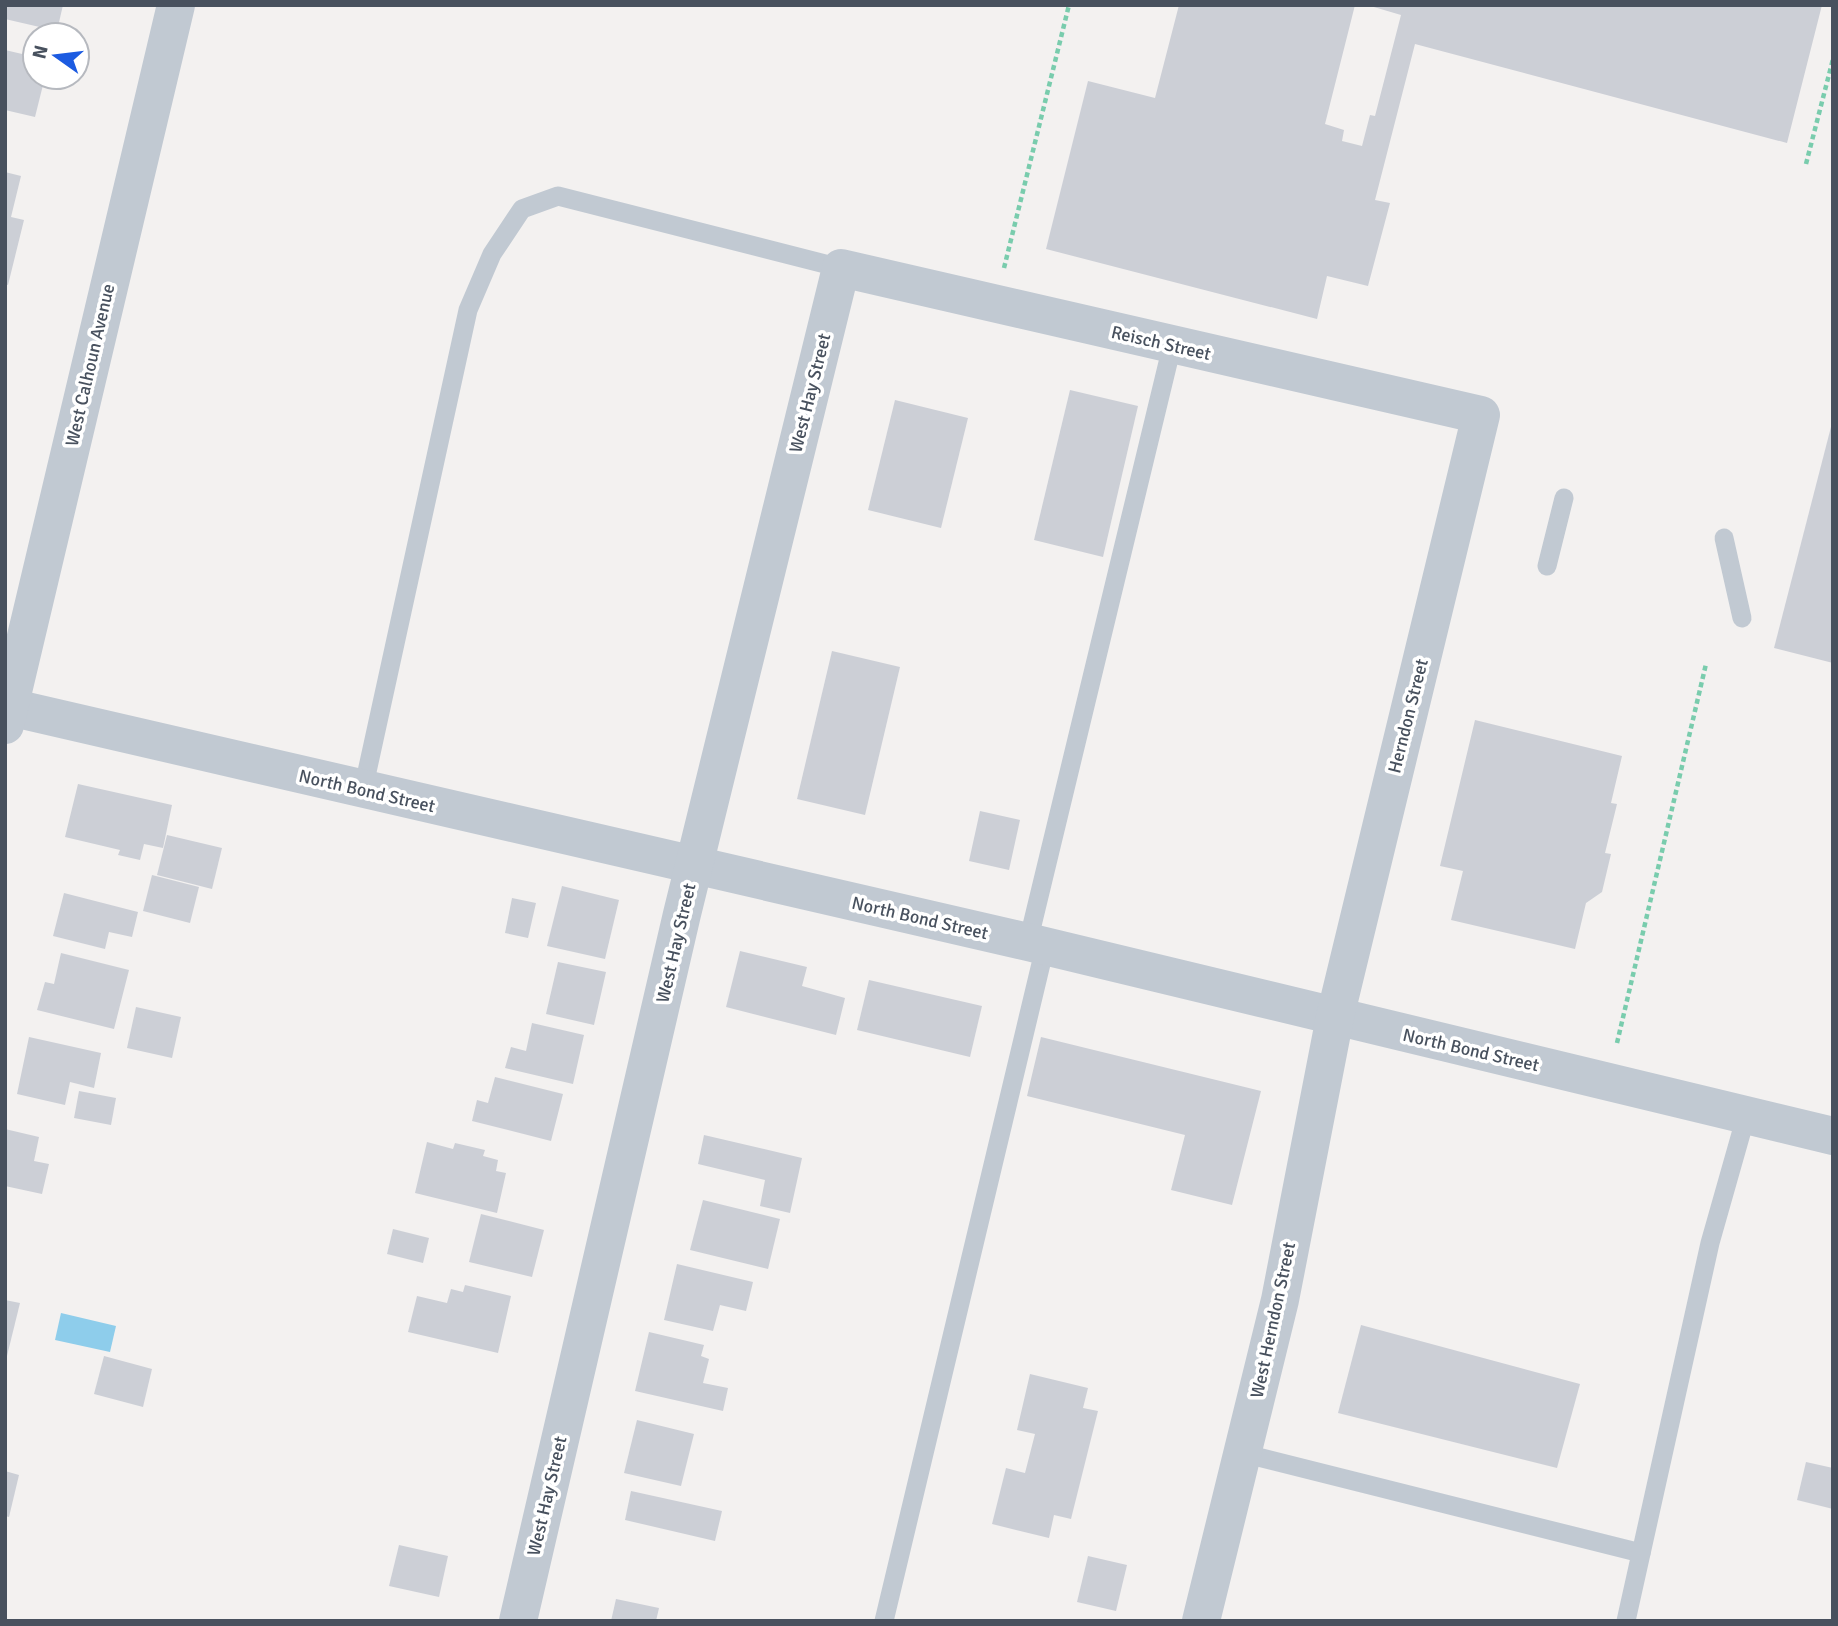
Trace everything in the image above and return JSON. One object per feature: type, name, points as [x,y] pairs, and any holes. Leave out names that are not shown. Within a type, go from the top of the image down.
[{"type":"street","name":"West Calhoun Avenue","points":[[7,713],[176,5]]},
{"type":"street","name":"Reisch Street","points":[[841,268],[1481,415]]},
{"type":"street","name":"West Hay Street","points":[[518,1621],[694,866],[841,268]]},
{"type":"street","name":"Herndon Street","points":[[1335,1017],[1481,415]]},
{"type":"street","name":"North Bond Street","points":[[7,713],[363,790],[1036,944],[1833,1136]]},
{"type":"street","name":"West Herndon Street","points":[[1201,1621],[1280,1300],[1335,1017]]},
{"type":"lane","points":[[363,790],[468,310],[492,254],[522,209],[558,196],[841,268]]},
{"type":"lane","points":[[884,1621],[1172,346]]},
{"type":"lane","points":[[1547,566],[1547,527],[1564,498]]},
{"type":"lane","points":[[1724,538],[1742,618]]},
{"type":"lane","points":[[1626,1621],[1710,1243],[1746,1116]]},
{"type":"lane","points":[[1242,1453],[1641,1553]]},
{"type":"path","points":[[1004,269],[1069,5]]},
{"type":"path","points":[[1806,164],[1833,59]]},
{"type":"path","points":[[1617,1043],[1706,664]]},
{"type":"water","points":[[61,1313],[116,1326],[110,1352],[55,1340]]},
{"type":"building","points":[[5,5],[63,5],[59,21],[21,23],[5,19]]},
{"type":"building","points":[[1179,5],[1355,5],[1325,124],[1344,130],[1342,141],[1362,146],[1370,115],[1375,116],[1401,15],[1367,5],[1822,5],[1787,143],[1415,44],[1375,200],[1390,203],[1368,286],[1327,276],[1317,319],[1046,249],[1088,81],[1155,98]]},
{"type":"building","points":[[5,50],[21,54],[21,91],[42,91],[35,117],[5,110]]},
{"type":"building","points":[[5,172],[21,176],[11,217],[24,220],[8,285],[5,284]]},
{"type":"building","points":[[1070,390],[1138,406],[1103,557],[1034,540]]},
{"type":"building","points":[[895,400],[968,418],[941,528],[868,510]]},
{"type":"building","points":[[1833,424],[1833,663],[1774,648]]},
{"type":"building","points":[[832,651],[900,667],[865,815],[797,799]]},
{"type":"building","points":[[1475,720],[1622,756],[1611,803],[1617,804],[1605,853],[1611,854],[1602,892],[1586,903],[1575,949],[1451,920],[1463,871],[1440,866]]},
{"type":"building","points":[[78,784],[172,805],[163,848],[144,844],[140,860],[118,855],[120,850],[65,837]]},
{"type":"building","points":[[980,811],[1020,820],[1009,870],[969,861]]},
{"type":"building","points":[[167,835],[222,848],[212,889],[157,875]]},
{"type":"building","points":[[152,875],[199,887],[190,923],[143,911]]},
{"type":"building","points":[[562,886],[619,900],[605,959],[547,946]]},
{"type":"building","points":[[64,893],[138,912],[132,937],[109,932],[105,949],[53,936]]},
{"type":"building","points":[[512,898],[536,903],[528,938],[505,933]]},
{"type":"building","points":[[740,951],[807,967],[802,986],[845,998],[836,1035],[726,1007]]},
{"type":"building","points":[[61,953],[129,970],[114,1029],[37,1010],[45,982],[54,984]]},
{"type":"building","points":[[558,962],[606,972],[594,1025],[546,1014]]},
{"type":"building","points":[[869,980],[982,1006],[970,1057],[857,1030]]},
{"type":"building","points":[[136,1007],[181,1017],[172,1058],[127,1048]]},
{"type":"building","points":[[532,1023],[584,1035],[573,1084],[505,1068],[511,1047],[526,1051]]},
{"type":"building","points":[[29,1037],[101,1053],[94,1088],[70,1082],[65,1105],[17,1094]]},
{"type":"building","points":[[1041,1037],[1261,1091],[1232,1205],[1171,1190],[1185,1135],[1027,1096]]},
{"type":"building","points":[[495,1077],[563,1094],[551,1141],[472,1121],[477,1100],[488,1103]]},
{"type":"building","points":[[79,1091],[116,1098],[111,1125],[74,1118]]},
{"type":"building","points":[[5,1129],[39,1137],[34,1161],[49,1164],[42,1194],[5,1186]]},
{"type":"building","points":[[704,1135],[802,1158],[790,1213],[760,1206],[765,1180],[698,1164]]},
{"type":"building","points":[[427,1142],[453,1149],[455,1143],[485,1150],[483,1156],[498,1160],[496,1171],[506,1173],[497,1213],[415,1193]]},
{"type":"building","points":[[703,1200],[780,1219],[768,1269],[690,1250]]},
{"type":"building","points":[[481,1214],[544,1230],[532,1277],[469,1262]]},
{"type":"building","points":[[393,1229],[429,1238],[423,1263],[387,1254]]},
{"type":"building","points":[[677,1264],[753,1282],[746,1311],[720,1305],[713,1331],[664,1320]]},
{"type":"building","points":[[465,1285],[511,1296],[498,1353],[408,1332],[417,1296],[447,1303],[451,1289],[463,1292]]},
{"type":"building","points":[[5,1300],[20,1303],[6,1360],[5,1360]]},
{"type":"building","points":[[1361,1325],[1580,1384],[1557,1468],[1338,1413]]},
{"type":"building","points":[[649,1332],[704,1345],[701,1356],[709,1359],[703,1383],[728,1388],[723,1411],[635,1391]]},
{"type":"building","points":[[104,1356],[152,1369],[143,1407],[94,1394]]},
{"type":"building","points":[[1030,1374],[1088,1388],[1083,1408],[1098,1411],[1071,1519],[1054,1515],[1049,1538],[992,1524],[1006,1468],[1025,1473],[1035,1434],[1017,1430]]},
{"type":"building","points":[[637,1420],[694,1434],[681,1486],[624,1473]]},
{"type":"building","points":[[1806,1462],[1833,1468],[1833,1509],[1797,1500]]},
{"type":"building","points":[[5,1471],[19,1475],[9,1517],[5,1516]]},
{"type":"building","points":[[631,1491],[722,1511],[715,1541],[625,1520]]},
{"type":"building","points":[[399,1545],[448,1556],[439,1597],[389,1586]]},
{"type":"building","points":[[1088,1556],[1127,1565],[1116,1611],[1077,1602]]},
{"type":"building","points":[[616,1599],[659,1608],[656,1621],[611,1621]]}]
